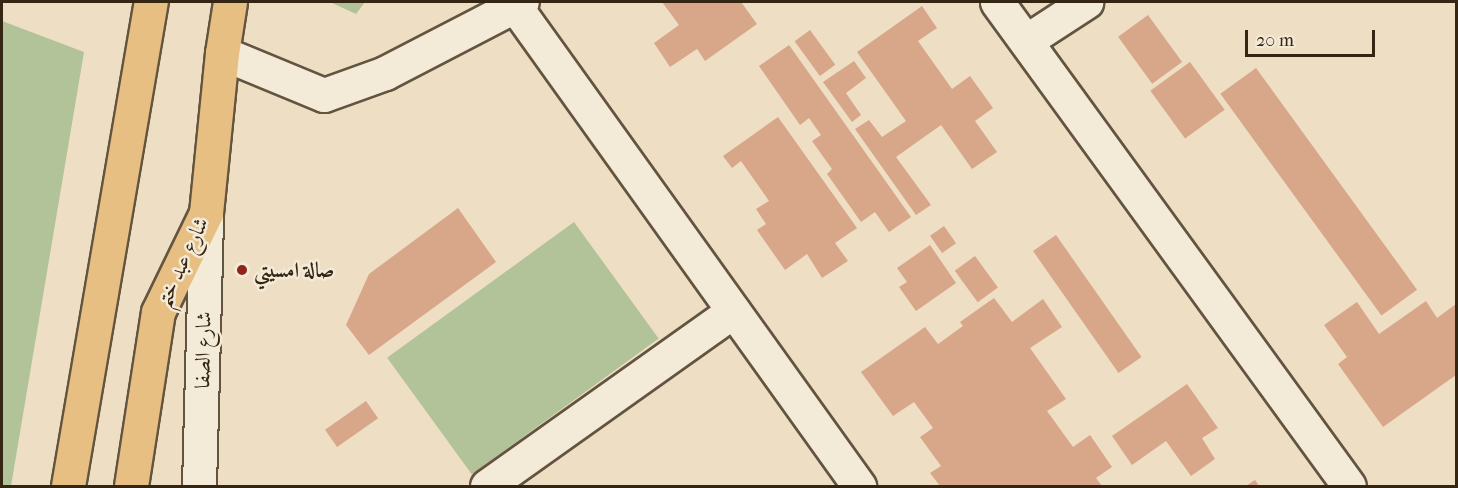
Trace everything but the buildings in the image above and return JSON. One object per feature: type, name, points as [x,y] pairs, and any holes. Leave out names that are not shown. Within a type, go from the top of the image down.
[{"type":"main road","points":[[68,486],[151,2]]},
{"type":"main road","name":"شارع عبد ختم","points":[[131,486],[158,312],[206,213],[222,53],[230,2]]},
{"type":"street","points":[[997,2],[1349,486]]},
{"type":"street","points":[[1026,41],[1086,2]]},
{"type":"street","points":[[222,53],[324,95],[385,73],[519,4],[733,311],[859,486]]},
{"type":"street","name":"شارع الصفا","points":[[199,486],[206,213]]},
{"type":"street","points":[[487,486],[733,311]]},
{"type":"green space","points":[[330,2],[365,2],[356,14]]},
{"type":"green space","points":[[2,21],[84,52],[11,486],[2,486]]},
{"type":"green space","points":[[574,222],[659,338],[472,474],[387,358]]},
{"type":"place","name":"صالة امسيتي","points":[[242,270]]}]
